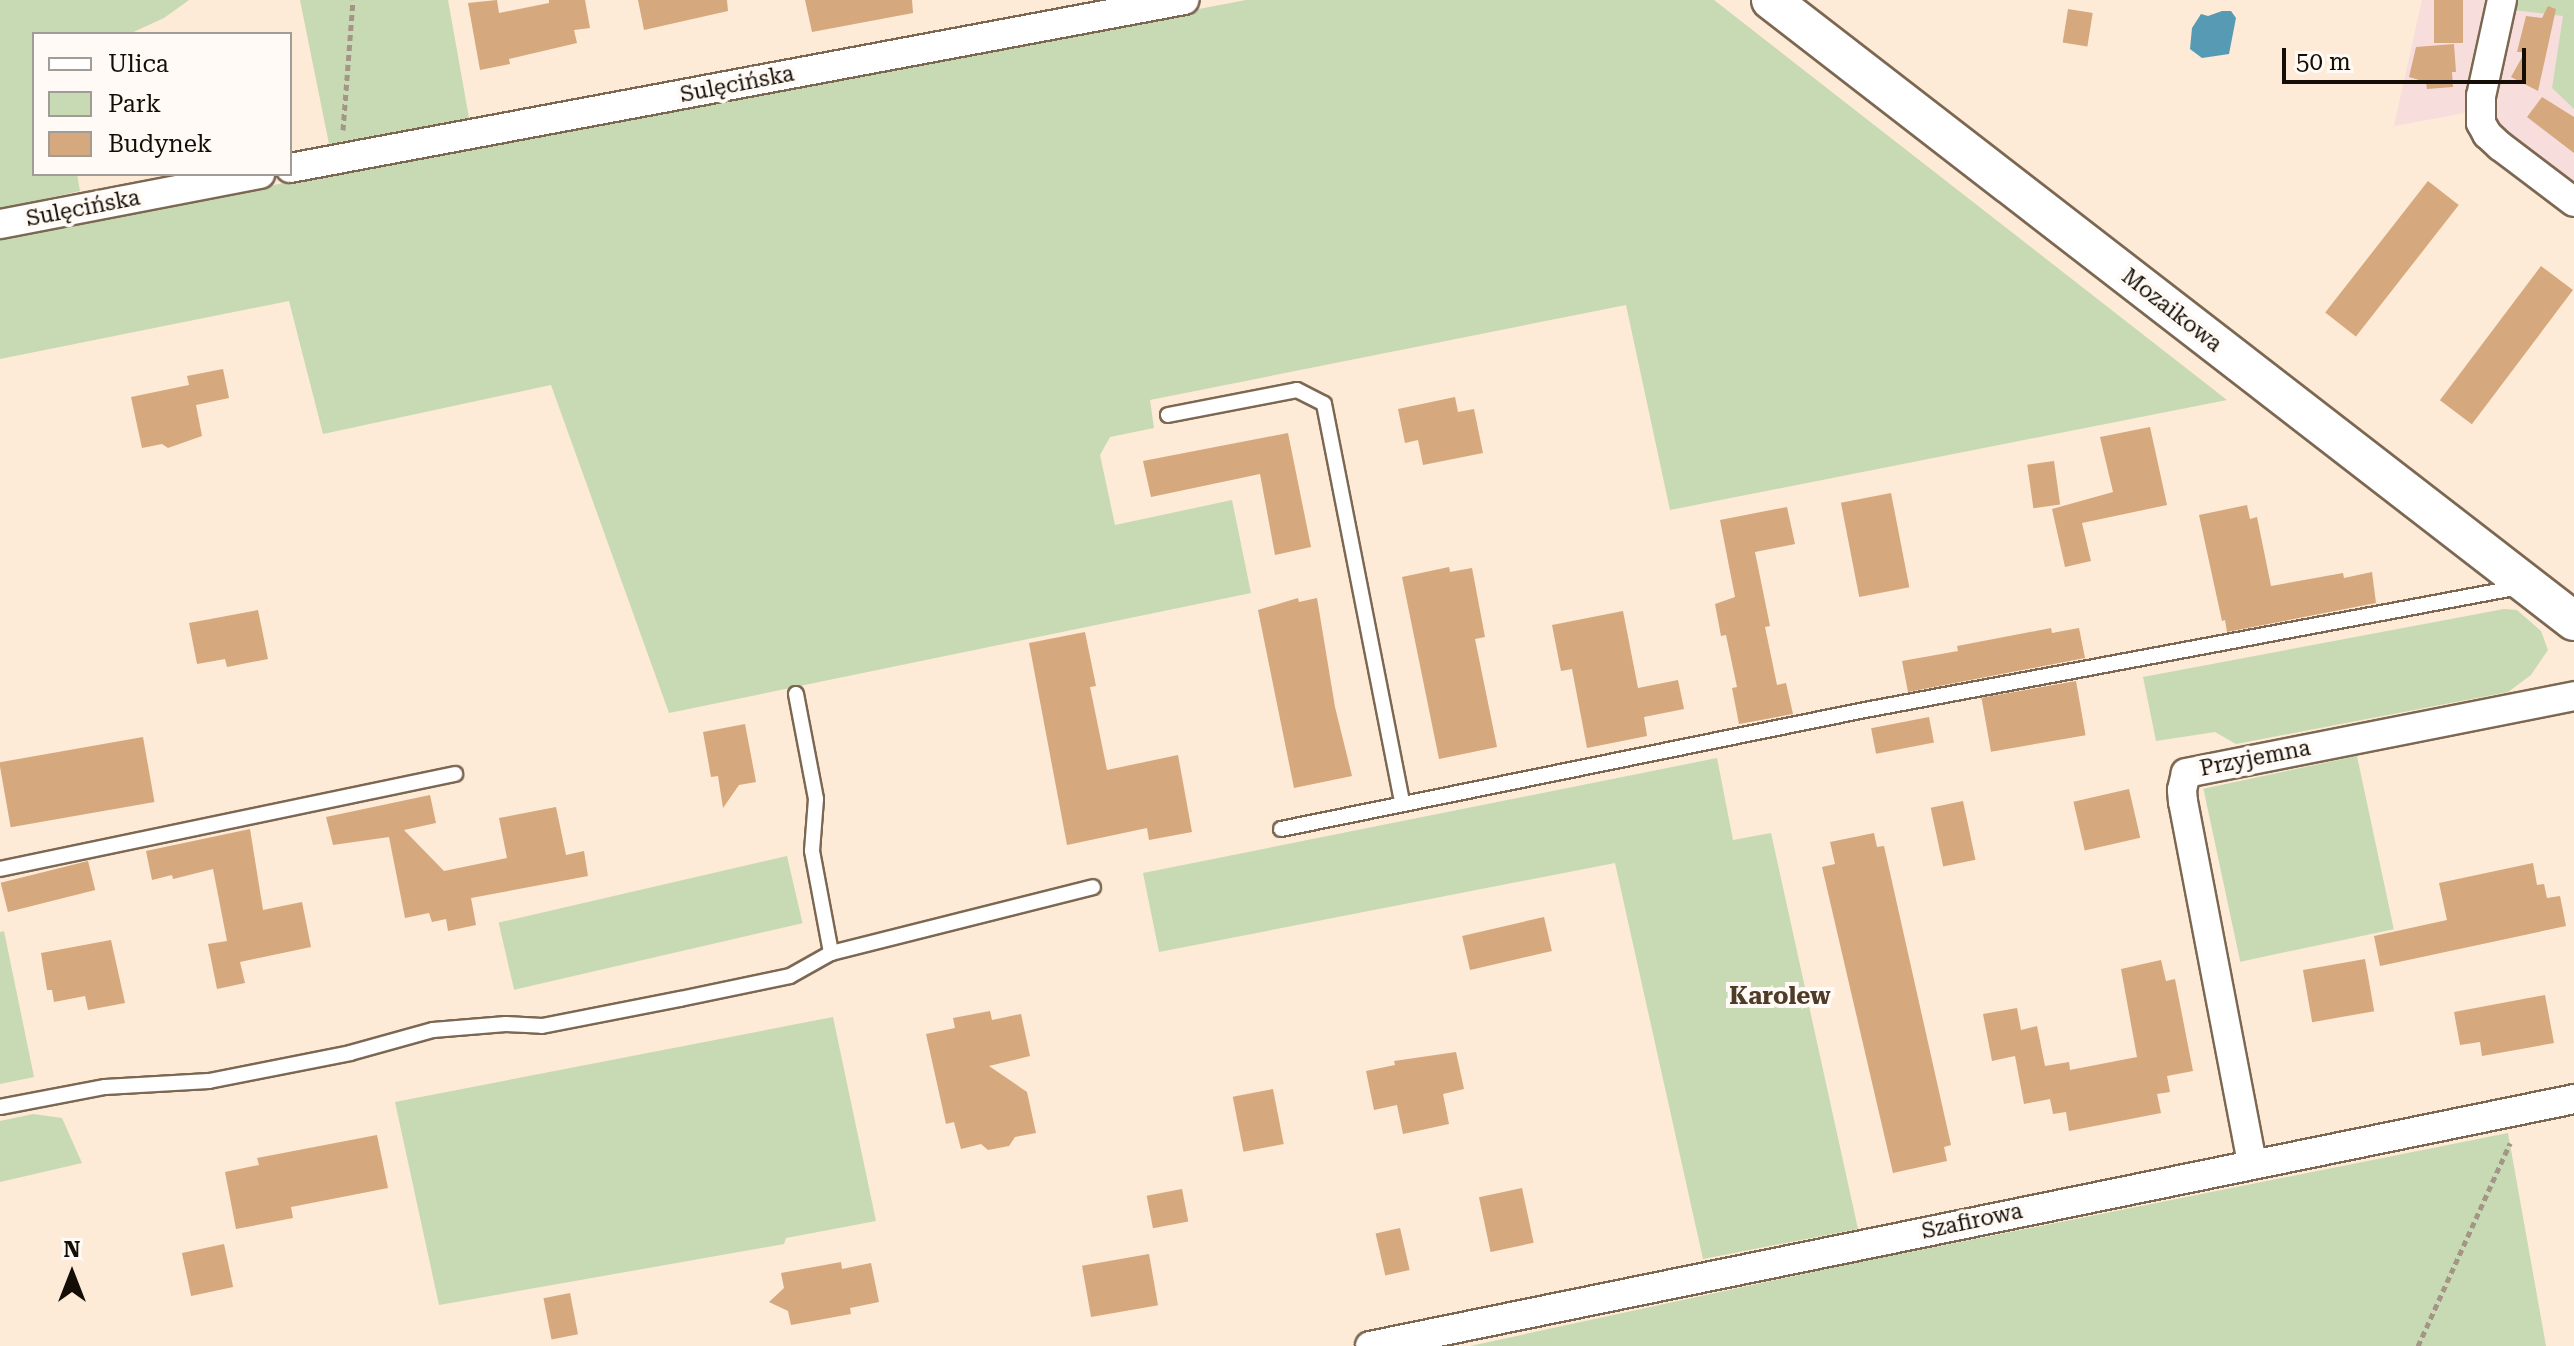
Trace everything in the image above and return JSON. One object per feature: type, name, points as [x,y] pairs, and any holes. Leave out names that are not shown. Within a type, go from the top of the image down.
[{"type":"street","name":"Sulęcińska","points":[[292,168],[1057,12],[1184,0]]},
{"type":"street","name":"Mozaikowa","points":[[1771,0],[2574,621]]},
{"type":"street","points":[[2502,0],[2481,96],[2481,123],[2487,134],[2574,202]]},
{"type":"street","name":"Sulęcińska","points":[[0,224],[250,176]]},
{"type":"street","name":"Przyjemna","points":[[2252,1163],[2183,802],[2186,773],[2574,696]]},
{"type":"street","name":"Szafirowa","points":[[1370,1346],[2574,1099]]},
{"type":"lane","points":[[1168,415],[1297,390],[1324,404],[1402,803]]},
{"type":"lane","points":[[1281,829],[1865,710],[2528,585]]},
{"type":"lane","points":[[796,694],[816,799],[812,851],[831,953]]},
{"type":"lane","points":[[0,869],[455,774]]},
{"type":"lane","points":[[0,1107],[105,1087],[209,1081],[350,1053],[433,1030],[492,1025],[542,1026],[790,976],[831,953],[1093,887]]},
{"type":"path","points":[[340,159],[353,0]]},
{"type":"path","points":[[2418,1346],[2526,1108]]},
{"type":"shaded area","points":[[2422,0],[2489,0],[2465,113],[2394,126]]},
{"type":"shaded area","points":[[2513,10],[2564,16],[2552,88],[2574,109],[2574,187],[2498,130],[2493,117]]},
{"type":"green space","points":[[0,0],[189,0],[164,18],[133,32],[32,32],[32,176],[77,176],[80,191],[0,209]]},
{"type":"green space","points":[[300,0],[448,0],[469,118],[329,144]]},
{"type":"green space","points":[[1246,0],[1714,0],[2227,400],[1670,510],[1626,305],[1150,400],[1154,428],[1110,437],[1100,455],[1115,525],[1232,500],[1251,593],[669,713],[551,385],[323,434],[289,301],[0,359],[0,237]]},
{"type":"green space","points":[[2515,0],[2574,0],[2574,109],[2552,88],[2563,16],[2513,10]]},
{"type":"green space","points":[[2504,609],[2517,610],[2541,631],[2548,650],[2531,675],[2508,692],[2236,744],[2215,732],[2156,741],[2143,677]]},
{"type":"green space","points":[[2357,756],[2394,929],[2240,962],[2203,789]]},
{"type":"green space","points":[[1717,758],[1733,840],[1771,833],[1858,1229],[1703,1259],[1615,863],[1159,952],[1143,873]]},
{"type":"green space","points":[[787,856],[803,923],[514,990],[499,923]]},
{"type":"green space","points":[[4,931],[34,1077],[0,1084],[0,932]]},
{"type":"green space","points":[[833,1017],[876,1221],[786,1238],[784,1244],[439,1305],[395,1102]]},
{"type":"green space","points":[[33,1114],[62,1118],[82,1163],[0,1182],[0,1121]]},
{"type":"green space","points":[[2508,1133],[2546,1346],[1470,1346],[1845,1265]]},
{"type":"water","points":[[2231,11],[2236,18],[2229,54],[2202,58],[2190,49],[2192,28],[2201,14],[2208,16]]},
{"type":"building","points":[[497,0],[499,13],[549,3],[549,0],[585,0],[590,28],[574,30],[577,43],[509,59],[510,64],[480,70],[468,3]]},
{"type":"building","points":[[638,0],[727,0],[728,11],[644,30]]},
{"type":"building","points":[[805,0],[912,0],[913,13],[812,32]]},
{"type":"building","points":[[2434,0],[2463,0],[2463,43],[2434,43]]},
{"type":"building","points":[[2548,6],[2556,9],[2538,91],[2511,77],[2525,52],[2517,52],[2526,16],[2542,18]]},
{"type":"building","points":[[2068,9],[2093,13],[2087,46],[2063,43]]},
{"type":"building","points":[[2454,44],[2456,72],[2452,72],[2453,87],[2427,89],[2426,82],[2409,77],[2416,47]]},
{"type":"building","points":[[2542,97],[2574,117],[2574,153],[2527,117]]},
{"type":"building","points":[[2428,181],[2459,205],[2356,337],[2325,313]]},
{"type":"building","points":[[2541,266],[2573,290],[2472,424],[2440,400]]},
{"type":"building","points":[[223,369],[229,398],[196,405],[202,436],[168,448],[162,444],[142,448],[131,397],[189,385],[187,376]]},
{"type":"building","points":[[1455,397],[1458,412],[1474,409],[1483,453],[1423,465],[1418,440],[1405,443],[1398,409]]},
{"type":"building","points":[[2150,427],[2167,505],[2082,523],[2091,561],[2065,567],[2052,509],[2113,492],[2100,437]]},
{"type":"building","points":[[1288,433],[1311,547],[1275,555],[1260,474],[1151,497],[1143,461]]},
{"type":"building","points":[[2054,461],[2060,505],[2033,508],[2027,465]]},
{"type":"building","points":[[1891,493],[1909,587],[1859,597],[1841,503]]},
{"type":"building","points":[[2247,505],[2250,519],[2257,517],[2271,586],[2343,573],[2344,578],[2372,572],[2376,603],[2227,632],[2199,515]]},
{"type":"building","points":[[1787,507],[1795,544],[1755,552],[1770,626],[1765,627],[1777,685],[1786,683],[1793,714],[1739,724],[1732,688],[1737,687],[1726,635],[1721,636],[1715,604],[1735,597],[1720,520]]},
{"type":"building","points":[[1449,567],[1450,572],[1472,568],[1485,637],[1475,639],[1497,747],[1439,759],[1402,577]]},
{"type":"building","points":[[1298,598],[1299,602],[1317,598],[1335,707],[1352,776],[1294,788],[1258,610]]},
{"type":"building","points":[[258,610],[268,659],[227,667],[225,659],[197,664],[189,623]]},
{"type":"building","points":[[1623,611],[1638,688],[1678,680],[1684,709],[1644,717],[1647,736],[1587,748],[1572,669],[1561,671],[1552,625]]},
{"type":"building","points":[[2051,628],[2052,633],[2079,628],[2085,658],[1908,692],[1902,661],[1958,651],[1957,646]]},
{"type":"building","points":[[1085,632],[1096,686],[1090,687],[1107,770],[1178,755],[1192,832],[1149,840],[1147,828],[1067,845],[1029,643]]},
{"type":"building","points":[[2076,681],[2086,735],[1991,752],[1981,698]]},
{"type":"building","points":[[1929,717],[1934,743],[1876,754],[1871,728]]},
{"type":"building","points":[[745,724],[756,782],[739,785],[723,808],[718,776],[711,777],[703,732]]},
{"type":"building","points":[[143,737],[154,802],[11,827],[0,762]]},
{"type":"building","points":[[2129,789],[2140,838],[2085,851],[2073,802]]},
{"type":"building","points":[[430,795],[436,823],[404,830],[444,871],[507,858],[499,818],[556,807],[566,855],[584,851],[588,876],[471,898],[476,925],[448,931],[446,919],[432,922],[429,913],[405,918],[389,837],[333,845],[326,817]]},
{"type":"building","points":[[1963,801],[1975,860],[1943,867],[1931,808]]},
{"type":"building","points":[[250,829],[263,910],[302,902],[311,947],[240,962],[245,983],[217,989],[208,944],[227,941],[213,869],[173,879],[172,875],[152,880],[146,851]]},
{"type":"building","points":[[1874,833],[1877,847],[1884,846],[1951,1145],[1944,1147],[1947,1161],[1893,1173],[1822,867],[1835,864],[1830,842]]},
{"type":"building","points":[[88,861],[95,890],[8,912],[1,883]]},
{"type":"building","points":[[2533,863],[2537,885],[2544,884],[2547,898],[2560,896],[2566,926],[2380,966],[2374,936],[2447,920],[2439,883]]},
{"type":"building","points":[[1544,917],[1552,951],[1470,970],[1462,936]]},
{"type":"building","points":[[111,940],[125,1003],[88,1010],[85,996],[54,1002],[52,990],[47,990],[41,953]]},
{"type":"building","points":[[2365,959],[2374,1011],[2312,1022],[2303,970]]},
{"type":"building","points":[[2161,960],[2166,981],[2175,979],[2193,1071],[2167,1076],[2170,1092],[2157,1094],[2161,1113],[2069,1131],[2066,1112],[2053,1114],[2050,1099],[2024,1104],[2015,1056],[1992,1061],[1983,1014],[2017,1008],[2021,1030],[2037,1026],[2045,1066],[2069,1062],[2070,1070],[2137,1057],[2121,969]]},
{"type":"building","points":[[2545,995],[2554,1043],[2482,1056],[2480,1042],[2460,1045],[2454,1012]]},
{"type":"building","points":[[990,1011],[992,1020],[1021,1014],[1030,1056],[989,1066],[1027,1092],[1036,1133],[1015,1137],[1009,1146],[988,1150],[981,1144],[961,1149],[954,1122],[946,1124],[926,1034],[955,1028],[953,1018]]},
{"type":"building","points":[[1456,1052],[1464,1089],[1443,1094],[1449,1124],[1403,1134],[1397,1105],[1374,1110],[1366,1071],[1395,1065],[1394,1061]]},
{"type":"building","points":[[1273,1089],[1284,1144],[1243,1152],[1233,1097]]},
{"type":"building","points":[[377,1135],[388,1188],[291,1207],[293,1218],[236,1229],[225,1172],[259,1165],[257,1158]]},
{"type":"building","points":[[1522,1188],[1534,1243],[1491,1252],[1479,1197]]},
{"type":"building","points":[[1182,1189],[1188,1221],[1153,1228],[1147,1196]]},
{"type":"building","points":[[1400,1228],[1410,1270],[1385,1276],[1376,1234]]},
{"type":"building","points":[[224,1244],[233,1287],[191,1296],[182,1253]]},
{"type":"building","points":[[1149,1254],[1158,1305],[1091,1317],[1082,1266]]},
{"type":"building","points":[[841,1262],[842,1269],[871,1263],[879,1302],[850,1308],[851,1314],[791,1325],[788,1311],[769,1302],[784,1288],[781,1273]]},
{"type":"building","points":[[570,1293],[578,1334],[552,1339],[543,1298]]},
{"type":"district","name":"Karolew","points":[[1780,997]]}]
